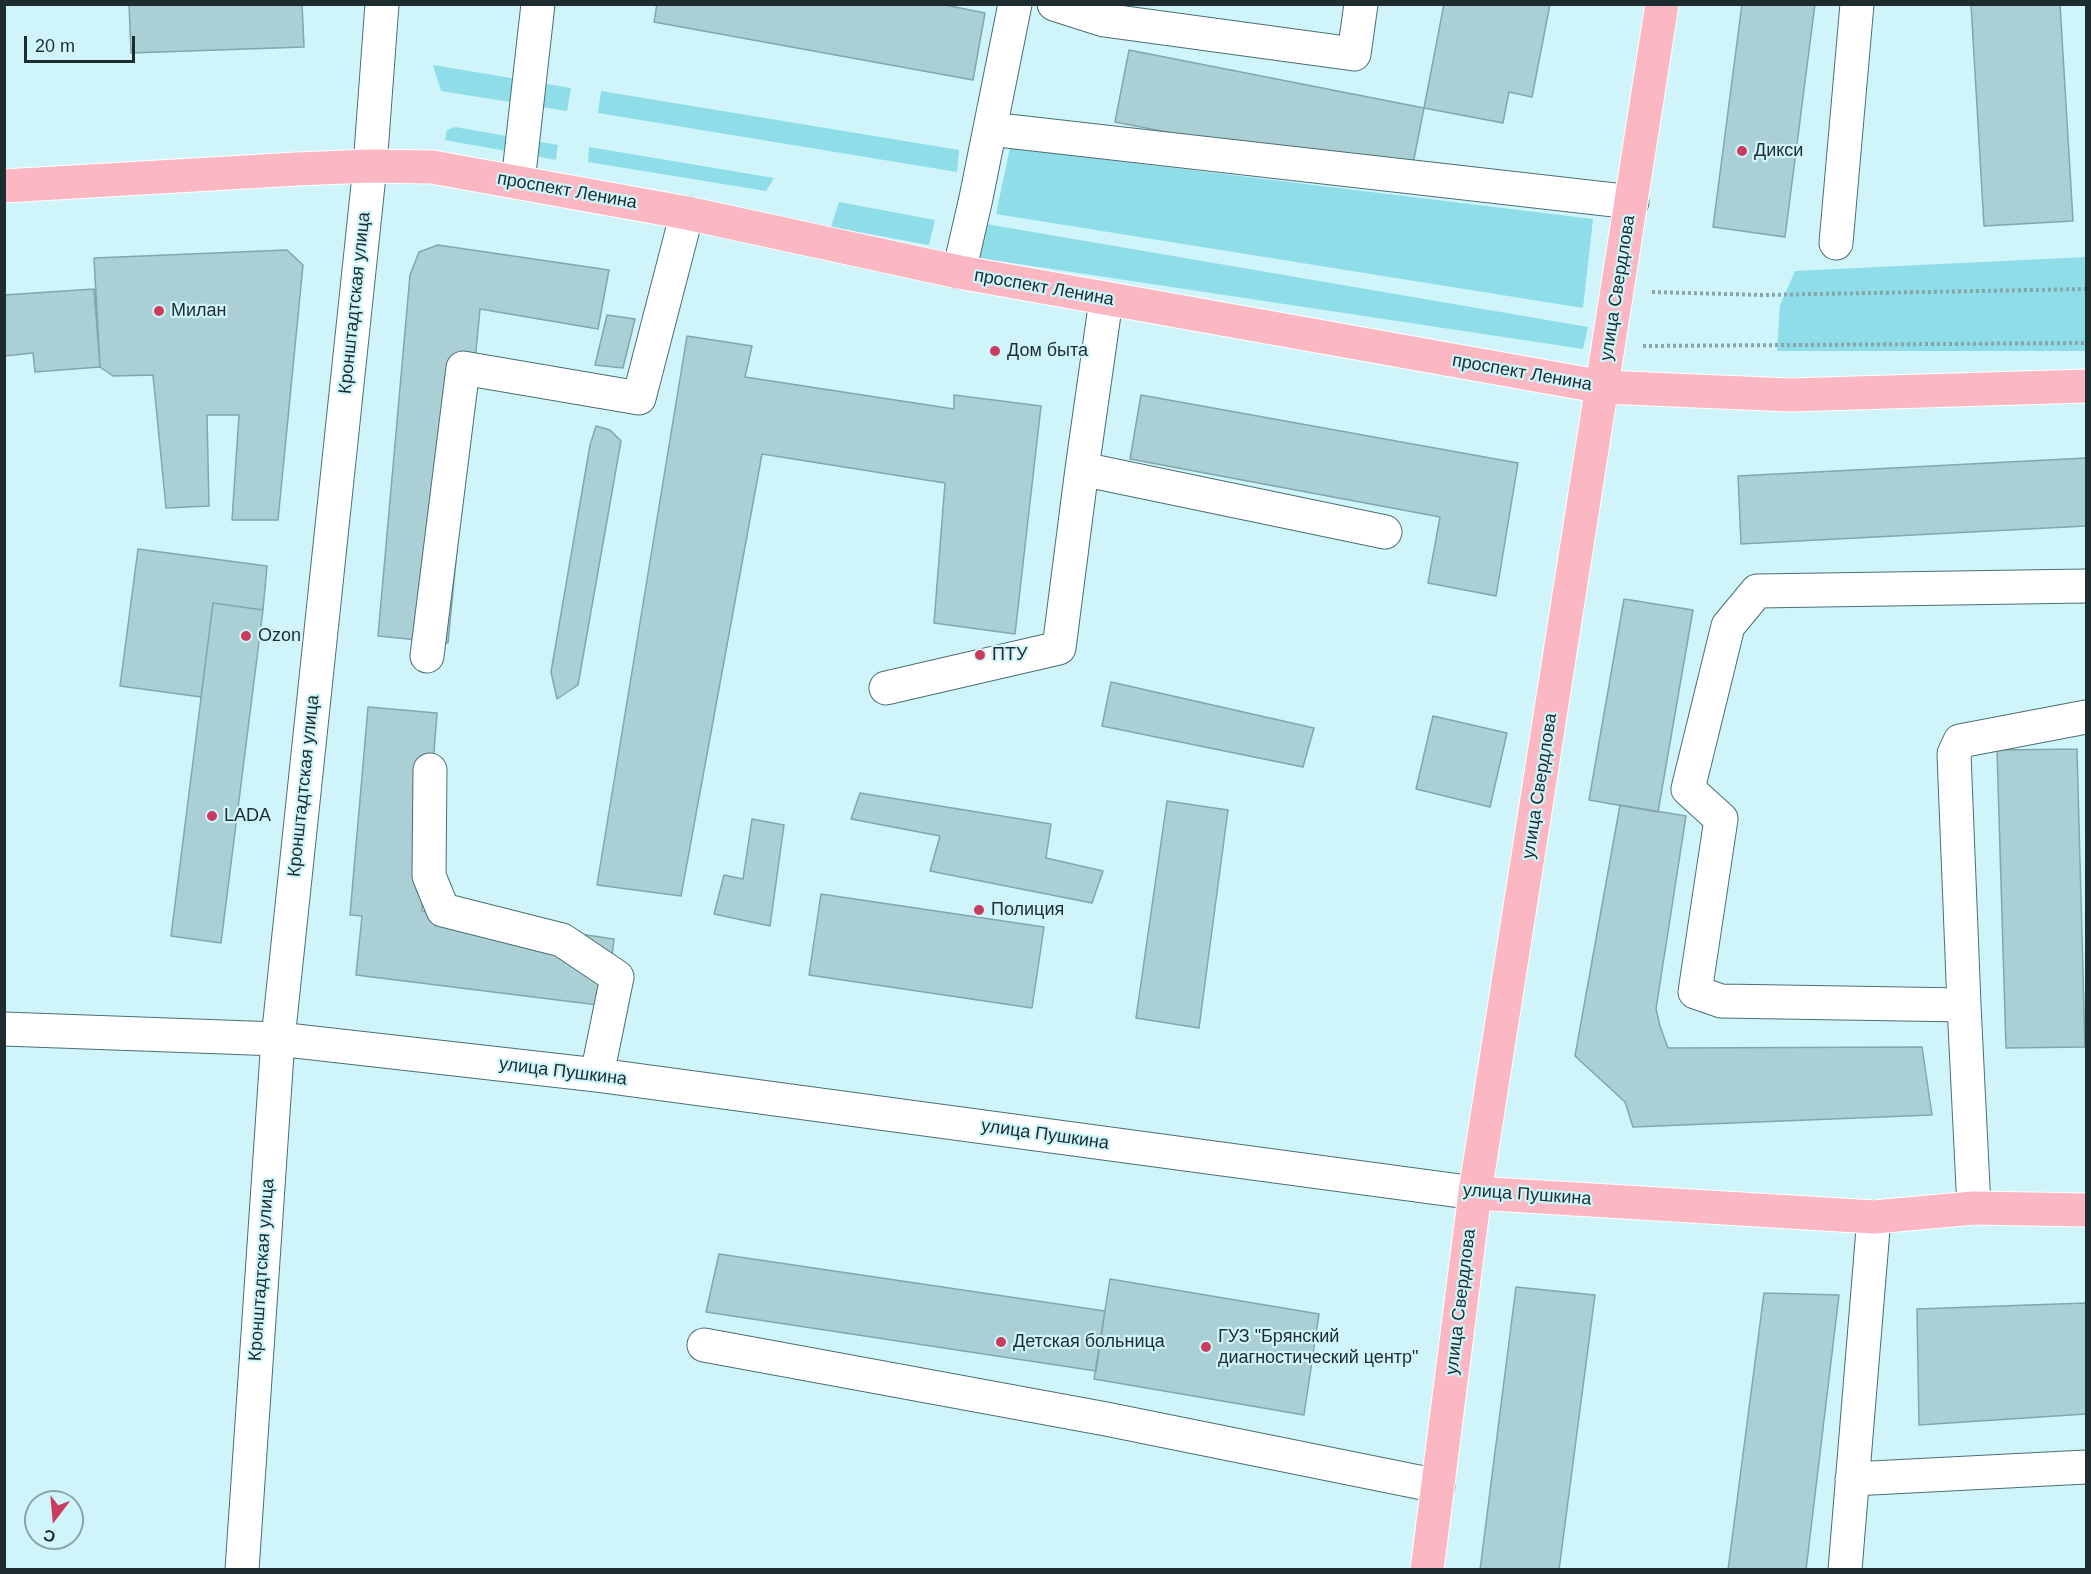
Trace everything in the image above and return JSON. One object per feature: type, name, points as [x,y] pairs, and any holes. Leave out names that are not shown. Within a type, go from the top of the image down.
[{"type":"main road","name":"улица Свердлова","points":[[1427,1569],[1475,1193],[1662,4]]},
{"type":"main road","name":"проспект Ленина","points":[[4,186],[370,166],[432,167],[687,213],[959,272],[1106,300],[1603,387],[1790,395],[2086,386]]},
{"type":"main road","name":"улица Пушкина","points":[[1475,1193],[1874,1217],[1974,1208],[2086,1210]]},
{"type":"street","name":"Кронштадтская улица","points":[[242,1569],[278,1039],[370,166],[381,4]]},
{"type":"street","points":[[518,182],[538,4]]},
{"type":"street","points":[[959,272],[1015,4]]},
{"type":"street","points":[[1054,4],[1354,54],[1361,4]]},
{"type":"street","points":[[1836,243],[1857,4]]},
{"type":"street","points":[[990,129],[1632,202]]},
{"type":"street","points":[[427,656],[463,368],[639,398],[687,213]]},
{"type":"street","points":[[886,688],[1059,648],[1106,300]]},
{"type":"street","points":[[1082,469],[1385,532]]},
{"type":"street","points":[[1964,1005],[1721,1001],[1695,992],[1721,819],[1688,789],[1728,626],[1757,591],[2086,586]]},
{"type":"street","points":[[1974,1208],[1954,754],[1960,741],[2086,717]]},
{"type":"street","points":[[430,770],[429,876],[442,910],[562,940],[616,976],[597,1076]]},
{"type":"street","name":"улица Пушкина","points":[[4,1029],[278,1039],[597,1076],[1475,1193]]},
{"type":"street","points":[[1845,1569],[1874,1217]]},
{"type":"street","points":[[704,1345],[1106,1419],[1438,1486]]},
{"type":"street","points":[[1852,1479],[2086,1467]]},
{"type":"path","points":[[1646,292],[1763,295],[2086,289]]},
{"type":"path","points":[[1643,335],[1642,346],[2086,343]]},
{"type":"shaded area","points":[[433,65],[571,88],[567,111],[441,91]]},
{"type":"shaded area","points":[[601,91],[959,150],[957,172],[598,113]]},
{"type":"shaded area","points":[[455,127],[558,145],[556,160],[445,140],[447,130]]},
{"type":"shaded area","points":[[589,147],[774,178],[766,191],[588,162]]},
{"type":"shaded area","points":[[1010,148],[1593,219],[1583,308],[996,214]]},
{"type":"shaded area","points":[[839,202],[935,220],[929,245],[831,227]]},
{"type":"shaded area","points":[[986,224],[1588,327],[1583,349],[979,258]]},
{"type":"shaded area","points":[[2086,257],[2086,351],[1777,351],[1780,305],[1795,271]]},
{"type":"building","points":[[129,4],[302,4],[304,47],[131,53]]},
{"type":"building","points":[[657,4],[940,4],[985,13],[973,80],[654,22]]},
{"type":"building","points":[[1444,4],[1550,4],[1532,97],[1509,92],[1503,123],[1424,108]]},
{"type":"building","points":[[1742,4],[1815,4],[1785,237],[1713,227]]},
{"type":"building","points":[[1971,4],[2060,4],[2073,221],[1984,226]]},
{"type":"building","points":[[1129,50],[1424,108],[1410,179],[1115,122]]},
{"type":"building","points":[[438,245],[609,270],[598,329],[480,309],[448,643],[378,636],[410,275],[419,252]]},
{"type":"building","points":[[287,250],[303,265],[278,520],[232,520],[239,415],[207,415],[209,506],[166,508],[153,375],[113,376],[100,367],[94,258]]},
{"type":"building","points":[[94,289],[100,367],[35,372],[33,353],[4,356],[4,295]]},
{"type":"building","points":[[607,315],[635,319],[623,368],[595,365]]},
{"type":"building","points":[[687,336],[752,346],[745,377],[954,409],[954,395],[1041,406],[1015,634],[934,623],[945,483],[762,454],[681,896],[597,885]]},
{"type":"building","points":[[1141,395],[1518,463],[1496,596],[1428,583],[1440,517],[1130,459]]},
{"type":"building","points":[[596,426],[610,430],[621,441],[578,685],[557,699],[551,672],[590,445]]},
{"type":"building","points":[[2086,458],[2086,526],[1741,544],[1738,476]]},
{"type":"building","points":[[138,549],[267,566],[263,610],[213,603],[201,697],[120,686]]},
{"type":"building","points":[[1624,599],[1693,610],[1658,812],[1589,800]]},
{"type":"building","name":"LADA","points":[[213,603],[263,610],[221,943],[171,936]]},
{"type":"building","points":[[1111,682],[1314,728],[1303,767],[1102,726]]},
{"type":"building","points":[[368,707],[437,713],[422,911],[614,939],[606,1006],[356,975],[362,916],[350,915]]},
{"type":"building","points":[[1433,716],[1507,733],[1490,807],[1416,789]]},
{"type":"building","points":[[2077,749],[2085,1047],[2006,1048],[1997,750]]},
{"type":"building","points":[[860,793],[1051,824],[1046,858],[1103,871],[1092,903],[930,871],[940,836],[851,819]]},
{"type":"building","points":[[1167,801],[1228,810],[1199,1028],[1136,1018]]},
{"type":"building","points":[[1620,805],[1686,816],[1656,1009],[1668,1048],[1922,1047],[1932,1115],[1633,1127],[1625,1102],[1575,1056]]},
{"type":"building","points":[[752,819],[784,825],[770,926],[714,914],[724,875],[743,879]]},
{"type":"building","points":[[821,894],[1044,927],[1032,1008],[809,975]]},
{"type":"building","name":"Детская больница","points":[[719,1254],[1105,1311],[1096,1371],[706,1312]]},
{"type":"building","name":"ГУЗ \"Брянский диагностический центр\"","points":[[1110,1279],[1319,1314],[1304,1415],[1094,1379]]},
{"type":"building","points":[[1516,1287],[1595,1295],[1559,1570],[1480,1570]]},
{"type":"building","points":[[1764,1293],[1839,1295],[1806,1570],[1728,1570]]},
{"type":"building","points":[[2086,1303],[2086,1414],[1919,1425],[1917,1309]]},
{"type":"place","name":"Дикси","points":[[1742,151]]},
{"type":"place","name":"Милан","points":[[159,311]]},
{"type":"place","name":"Дом быта","points":[[995,351]]},
{"type":"place","name":"Ozon","points":[[246,636]]},
{"type":"place","name":"ПТУ","points":[[980,655]]},
{"type":"place","name":"LADA","points":[[212,816]]},
{"type":"place","name":"Полиция","points":[[979,910]]},
{"type":"place","name":"Детская больница","points":[[1001,1342]]},
{"type":"place","name":"ГУЗ \"Брянский диагностический центр\"","points":[[1206,1347]]}]
